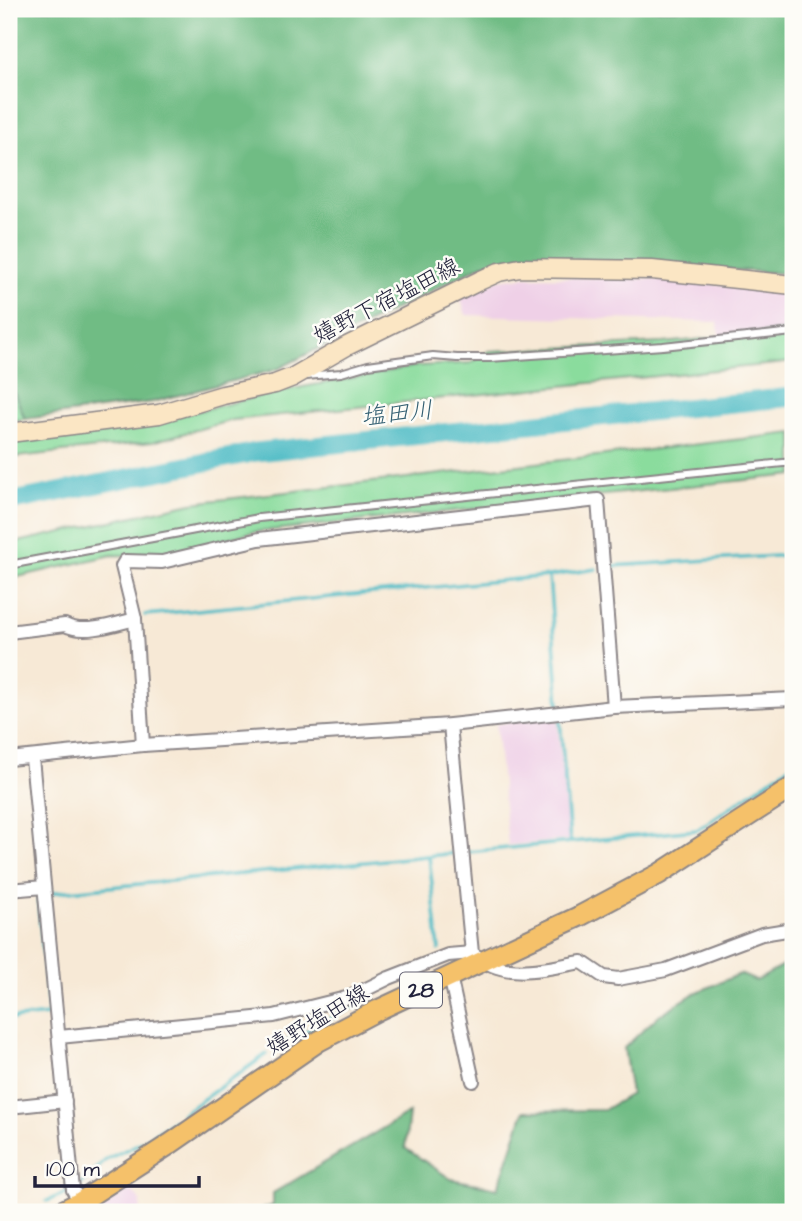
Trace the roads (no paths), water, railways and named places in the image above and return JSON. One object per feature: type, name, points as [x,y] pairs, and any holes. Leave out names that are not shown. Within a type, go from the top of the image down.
[{"type":"main road","name":"嬉野下宿塩田線","points":[[9,433],[159,414],[223,395],[275,384],[479,281],[499,272],[520,268],[652,270],[793,285]]},
{"type":"main road","name":"嬉野塩田線","points":[[60,1212],[170,1144],[319,1041],[450,976],[478,957],[580,916],[659,874],[793,787]]},
{"type":"street","points":[[143,745],[135,619],[122,566],[125,561],[162,562],[259,539],[598,500],[614,707]]},
{"type":"street","points":[[9,632],[65,625],[72,628],[105,626],[135,619]]},
{"type":"street","points":[[9,759],[143,745],[450,725],[614,707],[793,699]]},
{"type":"street","points":[[450,725],[478,957]]},
{"type":"street","points":[[32,758],[73,1190],[80,1202]]},
{"type":"street","points":[[9,890],[45,892]]},
{"type":"street","points":[[59,1037],[274,1016],[350,997],[448,955],[478,957],[497,967],[526,971],[582,962],[604,977],[618,979],[666,970],[762,934],[793,929]]},
{"type":"street","points":[[450,976],[473,1081]]},
{"type":"street","points":[[9,1107],[65,1101]]},
{"type":"lane","points":[[293,377],[341,373],[368,365],[433,356],[490,358],[610,350],[793,332]]},
{"type":"lane","points":[[9,565],[259,519],[793,462]]},
{"type":"waterway","name":"塩田川","points":[[9,502],[256,452],[793,397]]},
{"type":"waterway","points":[[612,566],[793,555]]},
{"type":"waterway","points":[[559,705],[549,576],[596,569]]},
{"type":"waterway","points":[[145,615],[549,576]]},
{"type":"waterway","points":[[560,719],[570,842]]},
{"type":"waterway","points":[[467,852],[697,830],[793,764]]},
{"type":"waterway","points":[[48,893],[457,853]]},
{"type":"waterway","points":[[429,856],[439,950]]},
{"type":"waterway","points":[[9,1019],[49,1015],[38,900],[41,896]]},
{"type":"waterway","points":[[276,1047],[368,999]]},
{"type":"waterway","points":[[182,1114],[267,1054]]},
{"type":"waterway","points":[[80,1185],[107,1159],[144,1141],[174,1120]]},
{"type":"waterway","points":[[47,1201],[68,1192]]}]
